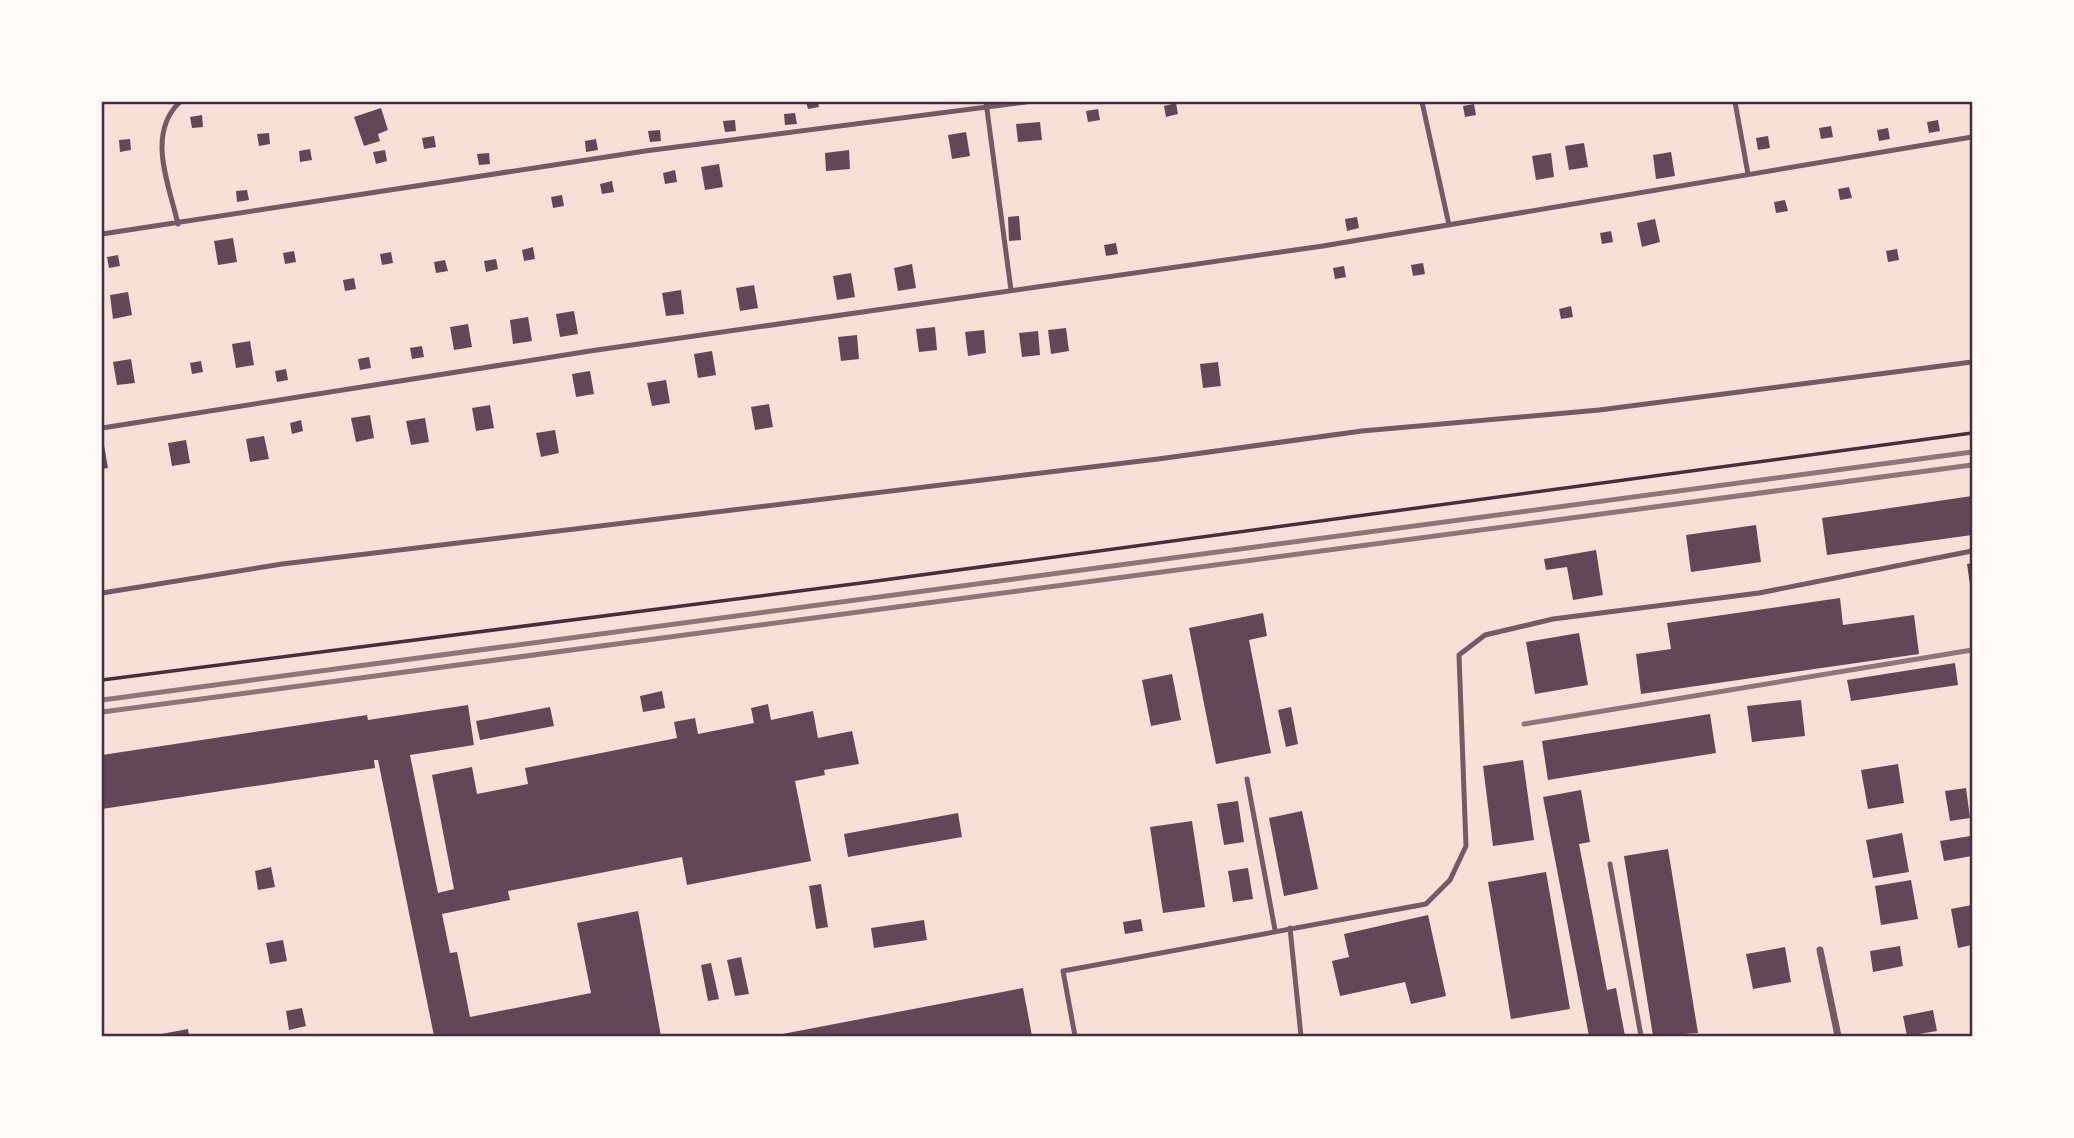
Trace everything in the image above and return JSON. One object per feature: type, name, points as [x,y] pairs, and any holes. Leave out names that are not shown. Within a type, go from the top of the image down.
[{"type":"street","points":[[1820,950],[1838,1037]]},
{"type":"lane","points":[[178,225],[162,152],[162,127],[170,111],[180,102]]},
{"type":"lane","points":[[102,234],[178,225],[645,151],[986,105],[1026,102]]},
{"type":"lane","points":[[1422,102],[1449,225]]},
{"type":"lane","points":[[1735,102],[1748,174]]},
{"type":"lane","points":[[986,105],[1011,290]]},
{"type":"lane","points":[[102,428],[590,351],[1449,225],[1972,137]]},
{"type":"lane","points":[[102,593],[282,564],[1158,459],[1362,431],[1599,410],[1972,362]]},
{"type":"lane","points":[[1075,1037],[1063,971],[1426,904],[1450,880],[1466,846],[1459,655],[1485,635],[1553,619],[1759,593],[1972,551]]},
{"type":"lane","points":[[1247,779],[1275,930]]},
{"type":"lane","points":[[1609,864],[1641,1037]]},
{"type":"lane","points":[[1290,928],[1301,1037]]},
{"type":"path","points":[[102,680],[869,582],[1972,433]]},
{"type":"building","points":[[806,102],[818,102],[819,107],[808,109]]},
{"type":"building","points":[[1176,103],[1178,114],[1166,117],[1164,106]]},
{"type":"building","points":[[1474,104],[1476,115],[1465,117],[1463,106]]},
{"type":"building","points":[[381,108],[388,130],[378,134],[380,141],[364,146],[354,117]]},
{"type":"building","points":[[1098,109],[1100,120],[1088,122],[1086,111]]},
{"type":"building","points":[[795,113],[797,124],[785,125],[784,114]]},
{"type":"building","points":[[202,115],[203,127],[192,128],[190,117]]},
{"type":"building","points":[[735,120],[736,131],[725,132],[723,121]]},
{"type":"building","points":[[1938,120],[1940,131],[1929,133],[1927,122]]},
{"type":"building","points":[[1040,122],[1042,140],[1018,142],[1016,124]]},
{"type":"building","points":[[1831,126],[1833,137],[1821,139],[1819,128]]},
{"type":"building","points":[[1888,128],[1890,139],[1879,141],[1877,130]]},
{"type":"building","points":[[660,130],[661,141],[650,142],[648,131]]},
{"type":"building","points":[[966,132],[970,156],[952,159],[948,135]]},
{"type":"building","points":[[269,133],[270,144],[259,146],[257,134]]},
{"type":"building","points":[[434,136],[436,147],[424,149],[422,138]]},
{"type":"building","points":[[1768,136],[1770,148],[1758,150],[1756,138]]},
{"type":"building","points":[[130,139],[131,150],[120,152],[119,140]]},
{"type":"building","points":[[596,139],[598,150],[586,152],[585,141]]},
{"type":"building","points":[[1584,143],[1588,167],[1569,170],[1565,146]]},
{"type":"building","points":[[310,149],[312,160],[300,162],[299,151]]},
{"type":"building","points":[[385,150],[387,161],[376,164],[373,152]]},
{"type":"building","points":[[849,150],[850,169],[826,171],[825,153]]},
{"type":"building","points":[[1671,152],[1675,176],[1656,179],[1653,155]]},
{"type":"building","points":[[489,153],[490,164],[479,165],[477,154]]},
{"type":"building","points":[[1551,153],[1554,177],[1536,180],[1532,156]]},
{"type":"building","points":[[719,164],[723,187],[705,190],[701,167]]},
{"type":"building","points":[[675,170],[677,182],[665,184],[663,173]]},
{"type":"building","points":[[612,181],[614,192],[602,194],[600,184]]},
{"type":"building","points":[[1849,187],[1852,198],[1840,200],[1838,189]]},
{"type":"building","points":[[247,190],[249,200],[237,202],[236,191]]},
{"type":"building","points":[[562,195],[564,206],[553,208],[551,197]]},
{"type":"building","points":[[1785,200],[1788,211],[1776,213],[1774,202]]},
{"type":"building","points":[[1019,216],[1021,240],[1009,241],[1008,217]]},
{"type":"building","points":[[1357,217],[1359,228],[1347,231],[1345,219]]},
{"type":"building","points":[[1655,219],[1660,242],[1642,247],[1637,223]]},
{"type":"building","points":[[1611,231],[1613,242],[1602,244],[1600,233]]},
{"type":"building","points":[[233,238],[237,262],[218,265],[214,241]]},
{"type":"building","points":[[1116,243],[1118,254],[1106,256],[1104,245]]},
{"type":"building","points":[[533,247],[535,259],[524,261],[522,250]]},
{"type":"building","points":[[1897,249],[1899,260],[1888,262],[1886,251]]},
{"type":"building","points":[[294,251],[296,262],[285,264],[283,253]]},
{"type":"building","points":[[391,252],[393,263],[382,265],[380,254]]},
{"type":"building","points":[[118,255],[120,266],[109,268],[107,257]]},
{"type":"building","points":[[496,259],[498,269],[486,272],[484,261]]},
{"type":"building","points":[[445,260],[448,271],[436,273],[434,262]]},
{"type":"building","points":[[1423,263],[1425,274],[1413,276],[1411,265]]},
{"type":"building","points":[[912,264],[916,288],[898,291],[894,268]]},
{"type":"building","points":[[1344,266],[1346,277],[1335,279],[1333,268]]},
{"type":"building","points":[[851,273],[855,297],[837,300],[833,276]]},
{"type":"building","points":[[354,278],[356,289],[345,291],[343,280]]},
{"type":"building","points":[[754,285],[758,308],[740,311],[736,288]]},
{"type":"building","points":[[681,290],[684,314],[666,316],[662,293]]},
{"type":"building","points":[[128,292],[132,315],[113,319],[110,295]]},
{"type":"building","points":[[1571,306],[1573,317],[1561,319],[1559,309]]},
{"type":"building","points":[[574,311],[578,334],[560,337],[556,314]]},
{"type":"building","points":[[528,317],[532,341],[513,344],[510,320]]},
{"type":"building","points":[[468,324],[472,347],[454,350],[450,327]]},
{"type":"building","points":[[935,327],[937,350],[919,352],[916,329]]},
{"type":"building","points":[[1066,328],[1069,351],[1051,354],[1048,330]]},
{"type":"building","points":[[984,330],[986,353],[968,356],[965,332]]},
{"type":"building","points":[[1038,331],[1040,355],[1022,357],[1019,333]]},
{"type":"building","points":[[857,335],[859,359],[841,361],[838,337]]},
{"type":"building","points":[[250,341],[254,365],[236,368],[232,344]]},
{"type":"building","points":[[422,346],[424,357],[412,359],[410,348]]},
{"type":"building","points":[[712,351],[716,375],[698,378],[694,354]]},
{"type":"building","points":[[369,357],[371,368],[360,370],[358,359]]},
{"type":"building","points":[[131,359],[135,383],[117,385],[113,362]]},
{"type":"building","points":[[201,361],[203,372],[192,374],[190,363]]},
{"type":"building","points":[[1218,362],[1221,386],[1203,388],[1200,364]]},
{"type":"building","points":[[286,369],[288,380],[277,382],[275,371]]},
{"type":"building","points":[[590,371],[594,394],[576,397],[572,374]]},
{"type":"building","points":[[666,380],[670,403],[652,406],[647,383]]},
{"type":"building","points":[[769,404],[773,427],[755,430],[751,407]]},
{"type":"building","points":[[490,405],[494,428],[476,431],[472,408]]},
{"type":"building","points":[[370,415],[374,438],[356,442],[351,418]]},
{"type":"building","points":[[425,418],[429,442],[411,445],[406,421]]},
{"type":"building","points":[[301,420],[303,431],[292,434],[290,423]]},
{"type":"building","points":[[555,430],[559,453],[541,457],[536,433]]},
{"type":"building","points":[[264,436],[269,459],[250,462],[246,439]]},
{"type":"building","points":[[186,440],[190,463],[172,466],[168,443]]},
{"type":"building","points":[[102,445],[108,468],[102,469]]},
{"type":"building","points":[[1972,496],[1972,535],[1827,555],[1822,518]]},
{"type":"building","points":[[1756,525],[1761,562],[1691,572],[1686,535]]},
{"type":"building","points":[[1596,550],[1603,595],[1573,600],[1567,567],[1546,570],[1544,559]]},
{"type":"building","points":[[1972,563],[1972,592],[1971,592],[1967,564]]},
{"type":"building","points":[[1840,598],[1843,625],[1914,615],[1919,654],[1641,694],[1636,654],[1671,649],[1667,623]]},
{"type":"building","points":[[1263,613],[1267,636],[1249,640],[1271,753],[1216,764],[1189,628]]},
{"type":"building","points":[[1579,633],[1588,685],[1535,694],[1526,642]]},
{"type":"building","points":[[1955,663],[1958,685],[1851,701],[1847,680]]},
{"type":"building","points":[[1172,674],[1181,720],[1151,726],[1142,680]]},
{"type":"building","points":[[662,691],[665,708],[643,712],[640,696]]},
{"type":"building","points":[[1801,700],[1805,736],[1752,742],[1747,706]]},
{"type":"building","points":[[768,704],[771,720],[813,711],[818,738],[852,731],[859,764],[824,770],[825,775],[795,781],[811,861],[687,885],[682,857],[508,891],[510,900],[442,914],[450,953],[457,952],[470,1017],[591,993],[577,923],[638,911],[661,1036],[434,1036],[378,760],[374,760],[375,768],[102,809],[102,755],[367,715],[368,720],[468,705],[474,745],[410,755],[438,893],[454,889],[432,775],[472,767],[477,794],[528,784],[525,768],[677,738],[674,722],[695,718],[698,734],[754,723],[751,708]]},
{"type":"building","points":[[550,707],[554,726],[480,740],[476,721]]},
{"type":"building","points":[[1291,707],[1298,744],[1286,747],[1278,710]]},
{"type":"building","points":[[1710,714],[1716,753],[1548,780],[1542,741]]},
{"type":"building","points":[[1523,760],[1534,840],[1493,846],[1483,766]]},
{"type":"building","points":[[1898,764],[1904,803],[1868,809],[1861,770]]},
{"type":"building","points":[[1966,788],[1970,818],[1950,821],[1945,791]]},
{"type":"building","points":[[1581,790],[1590,842],[1579,844],[1607,990],[1616,988],[1625,1036],[1589,1036],[1543,797]]},
{"type":"building","points":[[1238,801],[1244,842],[1224,845],[1217,804]]},
{"type":"building","points":[[1302,811],[1318,889],[1284,896],[1269,818]]},
{"type":"building","points":[[958,813],[962,837],[848,857],[844,834]]},
{"type":"building","points":[[1192,821],[1205,907],[1163,913],[1150,827]]},
{"type":"building","points":[[1902,833],[1909,872],[1873,878],[1866,840]]},
{"type":"building","points":[[1970,836],[1972,856],[1944,861],[1940,841]]},
{"type":"building","points":[[1668,849],[1698,1033],[1653,1036],[1624,856]]},
{"type":"building","points":[[271,867],[275,887],[258,890],[255,871]]},
{"type":"building","points":[[1248,868],[1253,899],[1233,902],[1228,871]]},
{"type":"building","points":[[1546,872],[1570,1009],[1511,1019],[1488,882]]},
{"type":"building","points":[[1911,880],[1918,919],[1881,925],[1875,886]]},
{"type":"building","points":[[821,884],[828,927],[816,929],[809,886]]},
{"type":"building","points":[[1972,905],[1972,945],[1958,948],[1951,909]]},
{"type":"building","points":[[1428,915],[1446,996],[1411,1004],[1405,982],[1340,996],[1332,961],[1349,957],[1344,934]]},
{"type":"building","points":[[1141,919],[1143,931],[1125,934],[1123,922]]},
{"type":"building","points":[[924,920],[927,940],[874,948],[871,928]]},
{"type":"building","points":[[283,940],[287,961],[270,964],[266,943]]},
{"type":"building","points":[[1900,946],[1903,966],[1873,972],[1870,951]]},
{"type":"building","points":[[1785,947],[1791,982],[1753,989],[1746,954]]},
{"type":"building","points":[[741,957],[749,994],[735,996],[727,960]]},
{"type":"building","points":[[711,963],[719,999],[708,1001],[701,965]]},
{"type":"building","points":[[1023,988],[1032,1036],[777,1035]]},
{"type":"building","points":[[302,1008],[306,1026],[289,1030],[286,1011]]},
{"type":"building","points":[[1933,1010],[1937,1031],[1907,1036],[1903,1016]]},
{"type":"building","points":[[188,1029],[189,1036],[156,1036],[156,1035]]},
{"type":"railway","points":[[102,700],[1972,452]]},
{"type":"railway","points":[[102,712],[1972,465]]},
{"type":"railway","points":[[1524,724],[1972,650]]}]
